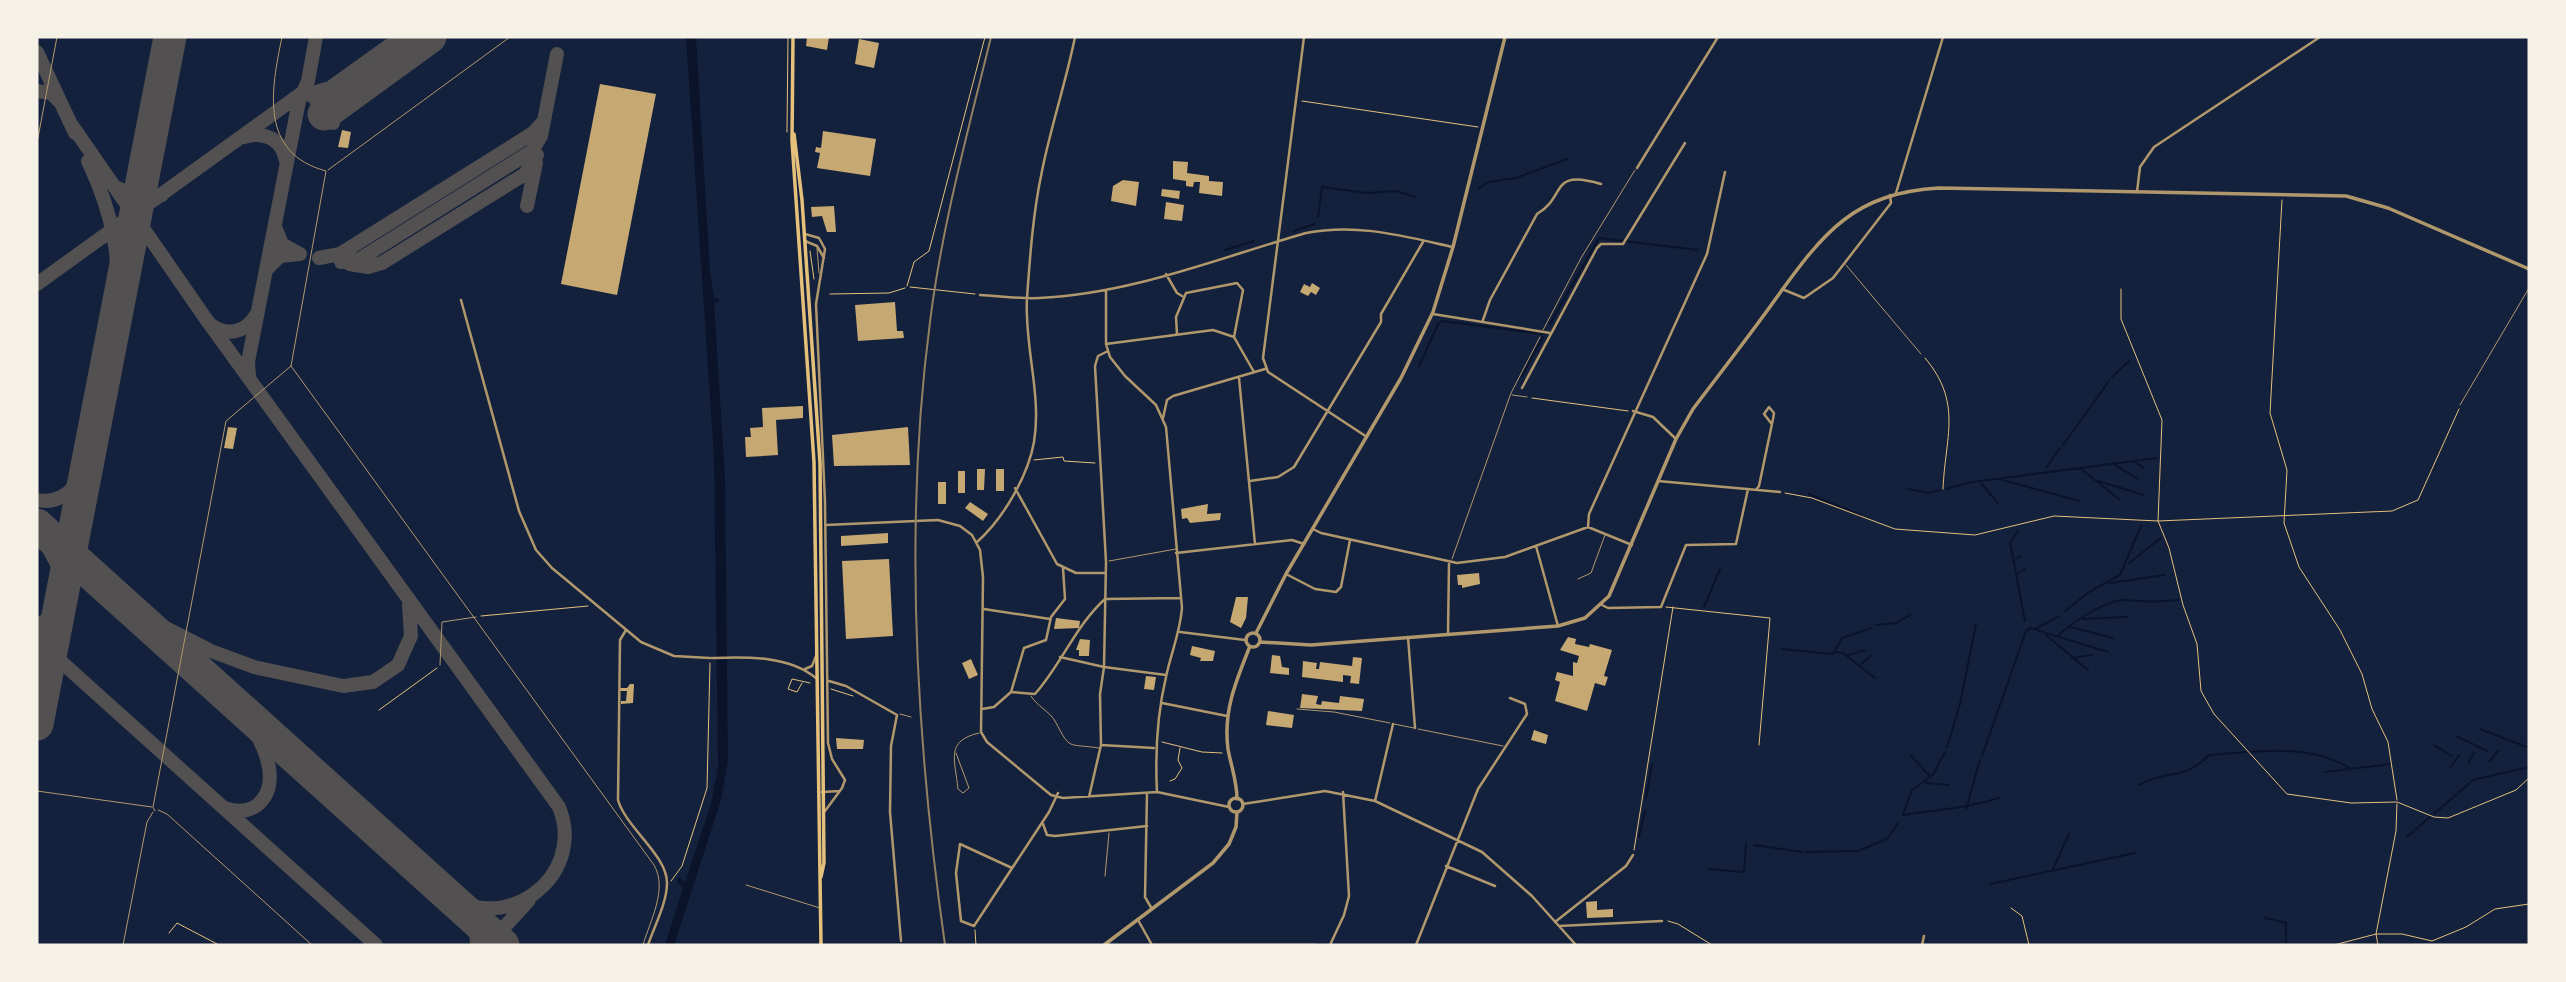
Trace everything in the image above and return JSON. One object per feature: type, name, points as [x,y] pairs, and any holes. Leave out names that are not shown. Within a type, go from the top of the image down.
[{"type":"main road","points":[[790,37],[793,130],[813,429],[821,945]]},
{"type":"main road","points":[[793,130],[805,234],[820,463],[824,818],[821,879]]},
{"type":"main road","points":[[800,238],[805,234]]},
{"type":"main road","points":[[800,238],[805,241]]},
{"type":"street","points":[[976,542],[995,525],[1028,461],[1034,440],[1035,414],[1026,322],[1027,298],[1041,174],[1075,37]]},
{"type":"street","points":[[1304,37],[1263,358],[1265,369],[1367,437]]},
{"type":"street","points":[[1256,633],[1286,574],[1411,360],[1432,314],[1453,247],[1506,37]]},
{"type":"street","points":[[1637,168],[1718,37]]},
{"type":"street","points":[[1896,193],[1943,37]]},
{"type":"street","points":[[2137,192],[2140,166],[2154,147],[2320,37]]},
{"type":"street","points":[[1522,388],[1597,247],[1601,243],[1624,246],[1685,144]]},
{"type":"street","points":[[1588,527],[1589,514],[1633,411],[1707,254],[1725,172]]},
{"type":"street","points":[[1483,320],[1490,300],[1537,214],[1544,210],[1556,190],[1570,179],[1582,178],[1601,184]]},
{"type":"street","points":[[1180,632],[1245,640],[1255,647],[1260,642],[1311,645],[1558,626],[1585,618],[1602,605],[1613,590],[1675,439],[1693,410],[1783,289],[1834,226],[1865,204],[1896,193],[1939,188],[2346,196],[2374,202],[2529,269]]},
{"type":"street","points":[[1783,289],[1798,297],[1807,297],[1828,283],[1891,203],[1890,195]]},
{"type":"street","points":[[980,295],[1027,298],[1106,290],[1332,228],[1385,232],[1453,247]]},
{"type":"street","points":[[805,234],[815,236],[824,243],[816,317],[826,525],[828,743],[832,759],[844,777],[840,791],[824,818]]},
{"type":"street","points":[[805,241],[817,246],[824,258]]},
{"type":"street","points":[[1250,481],[1288,473],[1381,322],[1381,314],[1424,241]]},
{"type":"street","points":[[1166,274],[1177,293],[1182,296],[1231,283],[1241,286],[1238,327],[1234,337]]},
{"type":"street","points":[[1106,290],[1108,351],[1119,370],[1156,405],[1163,418],[1168,439],[1181,598],[1180,632],[1166,675],[1161,703],[1155,748],[1157,792]]},
{"type":"street","points":[[1177,334],[1175,321],[1182,296]]},
{"type":"street","points":[[461,300],[526,533],[547,563],[626,630],[660,652],[711,658],[764,659],[803,670],[816,678]]},
{"type":"street","points":[[1432,314],[1483,320],[1550,333]]},
{"type":"street","points":[[1106,344],[1213,330],[1234,337],[1254,372]]},
{"type":"street","points":[[1089,796],[1101,746],[1100,694],[1104,667],[1106,562],[1095,366],[1098,356],[1108,351]]},
{"type":"street","points":[[1163,418],[1170,397],[1265,369]]},
{"type":"street","points":[[1239,378],[1255,544]]},
{"type":"street","points":[[1633,411],[1653,417],[1675,439]]},
{"type":"street","points":[[1756,490],[1771,423]]},
{"type":"street","points":[[1658,481],[1780,492]]},
{"type":"street","points":[[1015,488],[1053,558],[1063,568],[1076,573],[1105,573]]},
{"type":"street","points":[[1602,605],[1608,608],[1661,607],[1686,545],[1736,544],[1748,489]]},
{"type":"street","points":[[826,525],[938,520],[960,526],[976,542],[982,561],[981,732],[987,742],[1057,795],[1157,792],[1229,807],[1237,812]]},
{"type":"street","points":[[1313,529],[1449,563],[1496,559],[1588,527],[1632,545]]},
{"type":"street","points":[[1286,574],[1315,589],[1336,592],[1341,587],[1350,539]]},
{"type":"street","points":[[1176,551],[1292,540],[1304,544]]},
{"type":"street","points":[[1536,546],[1558,626]]},
{"type":"street","points":[[1448,634],[1449,563]]},
{"type":"street","points":[[982,709],[994,707],[1011,692],[1024,648],[1046,640],[1050,620],[1065,599],[1063,568]]},
{"type":"street","points":[[1011,692],[1031,695],[1038,691],[1060,657],[1077,638],[1088,616],[1105,599],[1181,598]]},
{"type":"street","points":[[983,609],[1050,620]]},
{"type":"street","points":[[626,630],[620,639],[618,800],[623,813],[663,868],[667,886],[648,945]]},
{"type":"street","points":[[1245,640],[1249,634],[1256,633]]},
{"type":"street","points":[[1256,633],[1260,642]]},
{"type":"street","points":[[1408,637],[1415,728]]},
{"type":"street","points":[[1242,804],[1237,799],[1228,752],[1227,716],[1236,680],[1250,646]]},
{"type":"street","points":[[803,670],[812,666],[816,656]]},
{"type":"street","points":[[1060,657],[1104,667],[1166,675]]},
{"type":"street","points":[[827,681],[846,686],[897,715],[891,746],[890,812],[901,941]]},
{"type":"street","points":[[1416,945],[1478,789],[1527,709],[1525,704],[1510,698]]},
{"type":"street","points":[[1161,703],[1227,716]]},
{"type":"street","points":[[1375,801],[1393,724]]},
{"type":"street","points":[[1101,746],[1155,748]]},
{"type":"street","points":[[823,795],[840,791]]},
{"type":"street","points":[[1104,945],[1222,854],[1236,827],[1237,812],[1242,804],[1306,792],[1343,792],[1375,801],[1457,838],[1493,860],[1576,945]]},
{"type":"street","points":[[1330,945],[1344,915],[1349,896],[1343,792]]},
{"type":"street","points":[[1147,793],[1145,897],[1152,909]]},
{"type":"street","points":[[817,795],[835,797]]},
{"type":"street","points":[[1012,868],[960,844],[956,873],[959,916],[966,925],[974,926],[1043,822],[1057,795]]},
{"type":"street","points":[[1229,807],[1231,801],[1237,799]]},
{"type":"street","points":[[1043,822],[1047,835],[1147,826]]},
{"type":"street","points":[[1555,922],[1626,866],[1633,855]]},
{"type":"street","points":[[1446,866],[1495,886]]},
{"type":"street","points":[[1138,920],[1152,945],[1316,945]]},
{"type":"street","points":[[1559,926],[1662,921]]},
{"type":"street","points":[[1922,945],[1924,936]]},
{"type":"lane","points":[[37,143],[57,37]]},
{"type":"lane","points":[[282,37],[273,89],[274,125],[299,159],[326,172]]},
{"type":"lane","points":[[312,945],[167,814],[155,811],[153,807],[226,421],[291,366],[326,172],[510,37]]},
{"type":"lane","points":[[1542,331],[1581,258],[1637,168]]},
{"type":"lane","points":[[817,246],[819,273]]},
{"type":"lane","points":[[1844,263],[1921,354]]},
{"type":"lane","points":[[2460,405],[2529,288]]},
{"type":"lane","points":[[1449,563],[1511,393],[1540,337]]},
{"type":"lane","points":[[291,366],[657,871],[659,895],[643,945]]},
{"type":"lane","points":[[1511,393],[1527,397]]},
{"type":"lane","points":[[1578,579],[1591,573],[1606,533]]},
{"type":"lane","points":[[1106,562],[1176,551]]},
{"type":"lane","points":[[440,665],[442,622],[475,617]]},
{"type":"lane","points":[[1031,695],[1039,708],[1052,717],[1067,743],[1078,747],[1101,746]]},
{"type":"lane","points":[[1297,709],[1334,712],[1505,747]]},
{"type":"lane","points":[[897,715],[911,717]]},
{"type":"lane","points":[[956,753],[969,782],[969,788],[963,793],[958,789],[956,753],[957,742],[963,736],[981,732]]},
{"type":"lane","points":[[37,791],[153,807]]},
{"type":"lane","points":[[123,945],[147,822],[155,811]]},
{"type":"lane","points":[[1105,876],[1109,830]]},
{"type":"lane","points":[[746,885],[822,908]]},
{"type":"path","points":[[787,130],[790,37]]},
{"type":"path","points":[[907,286],[914,262],[929,251],[985,37]]},
{"type":"path","points":[[1297,100],[1482,128]]},
{"type":"path","points":[[2282,195],[2270,413],[2287,470],[2283,517],[2299,567],[2340,630],[2362,674],[2372,709],[2388,741],[2398,789],[2396,831],[2376,934],[2378,945]]},
{"type":"path","points":[[809,250],[814,279]]},
{"type":"path","points":[[830,294],[889,293],[907,286],[980,295]]},
{"type":"path","points":[[2121,289],[2121,319],[2162,420],[2158,521],[2169,548],[2183,605],[2197,644],[2201,691],[2214,713],[2287,794],[2351,803],[2397,802],[2434,817],[2448,818],[2516,790],[2529,778]]},
{"type":"path","points":[[1921,354],[1942,384],[1950,403],[1943,489]]},
{"type":"path","points":[[1527,397],[1633,411]]},
{"type":"path","points":[[1780,492],[1812,498],[1870,521],[1906,531],[1975,536],[2054,516],[2158,521],[2392,511],[2418,500],[2460,405]]},
{"type":"path","points":[[1028,461],[1063,457],[1064,461],[1101,464]]},
{"type":"path","points":[[475,617],[596,606]]},
{"type":"path","points":[[1661,607],[1770,618],[1759,745]]},
{"type":"path","points":[[1633,855],[1673,607]]},
{"type":"path","points":[[667,886],[682,866],[707,788],[711,658]]},
{"type":"path","points":[[379,710],[440,665]]},
{"type":"path","points":[[1156,741],[1202,752],[1224,753]]},
{"type":"path","points":[[1170,781],[1175,779],[1182,768],[1178,760],[1180,746]]},
{"type":"path","points":[[2334,945],[2376,934],[2402,934],[2432,941],[2466,927],[2495,909],[2529,904]]},
{"type":"path","points":[[2011,908],[2022,916],[2029,945]]},
{"type":"path","points":[[1662,921],[1678,924],[1712,945]]},
{"type":"path","points":[[169,933],[177,923],[219,945]]},
{"type":"path","points":[[974,926],[976,945]]},
{"type":"water","points":[[686,37],[696,37],[710,273],[714,298],[719,298],[719,302],[714,303],[725,479],[728,760],[721,800],[674,945],[665,945],[683,888],[677,881],[679,877],[685,882],[711,804],[718,766],[714,458]]},
{"type":"building","points":[[807,37],[829,37],[827,50],[806,46]]},
{"type":"building","points":[[859,39],[879,43],[874,68],[855,64]]},
{"type":"building","points":[[600,84],[656,94],[617,295],[561,284]]},
{"type":"building","points":[[342,130],[351,132],[348,148],[338,147]]},
{"type":"building","points":[[823,131],[876,139],[870,176],[817,168],[820,153],[815,152],[816,147],[821,148]]},
{"type":"building","points":[[1173,161],[1188,162],[1187,173],[1209,176],[1209,181],[1223,182],[1222,196],[1199,193],[1200,182],[1194,182],[1193,187],[1186,186],[1186,181],[1173,179]]},
{"type":"building","points":[[1123,180],[1139,182],[1136,206],[1111,201],[1113,186]]},
{"type":"building","points":[[1162,189],[1180,191],[1179,199],[1161,196]]},
{"type":"building","points":[[1166,202],[1184,205],[1182,221],[1164,219]]},
{"type":"building","points":[[834,206],[836,232],[827,232],[822,216],[812,217],[811,207]]},
{"type":"building","points":[[1312,283],[1320,288],[1316,295],[1311,292],[1308,296],[1300,292],[1304,284],[1310,287]]},
{"type":"building","points":[[895,302],[897,331],[903,331],[904,338],[858,341],[855,305]]},
{"type":"building","points":[[803,406],[803,418],[776,420],[778,455],[746,457],[745,437],[751,437],[750,428],[763,427],[762,408]]},
{"type":"building","points":[[228,427],[237,428],[233,449],[224,448]]},
{"type":"building","points":[[908,427],[910,465],[834,466],[832,435]]},
{"type":"building","points":[[977,469],[985,469],[984,490],[977,490]]},
{"type":"building","points":[[996,469],[1004,469],[1004,491],[996,491]]},
{"type":"building","points":[[958,471],[965,471],[965,493],[958,493]]},
{"type":"building","points":[[938,482],[946,482],[946,504],[938,504]]},
{"type":"building","points":[[970,502],[988,514],[983,521],[965,508]]},
{"type":"building","points":[[1208,504],[1207,514],[1221,513],[1220,520],[1190,523],[1187,518],[1182,519],[1181,509]]},
{"type":"building","points":[[888,533],[888,543],[841,546],[841,536]]},
{"type":"building","points":[[889,559],[893,636],[846,639],[842,561]]},
{"type":"building","points":[[1479,573],[1480,584],[1462,588],[1462,585],[1458,585],[1457,575]]},
{"type":"building","points":[[1236,597],[1248,597],[1246,618],[1241,628],[1230,622]]},
{"type":"building","points":[[1056,618],[1080,621],[1079,628],[1054,629]]},
{"type":"building","points":[[1568,637],[1576,639],[1575,644],[1589,647],[1590,644],[1612,650],[1604,676],[1608,677],[1605,686],[1595,683],[1587,711],[1555,701],[1560,682],[1555,680],[1557,672],[1573,676],[1573,662],[1577,663],[1579,656],[1560,650]]},
{"type":"building","points":[[1080,639],[1090,640],[1089,656],[1079,656],[1079,650],[1076,650]]},
{"type":"building","points":[[1192,646],[1215,651],[1213,661],[1200,661],[1201,658],[1190,655]]},
{"type":"building","points":[[1272,655],[1280,656],[1282,667],[1289,668],[1289,675],[1270,673]]},
{"type":"building","points":[[1353,657],[1362,658],[1359,684],[1350,683],[1351,676],[1343,675],[1343,682],[1302,677],[1303,661],[1317,663],[1316,669],[1319,669],[1320,662],[1352,666]]},
{"type":"building","points":[[971,659],[978,675],[969,679],[962,663]]},
{"type":"building","points":[[1146,676],[1156,677],[1154,690],[1144,689]]},
{"type":"building","points":[[634,684],[633,703],[621,704],[621,701],[626,701],[627,691],[620,691],[620,688],[627,688]]},
{"type":"building","points":[[1302,694],[1318,696],[1316,704],[1321,705],[1322,701],[1339,703],[1340,696],[1364,699],[1362,711],[1300,708]]},
{"type":"building","points":[[1268,711],[1294,715],[1292,728],[1266,725]]},
{"type":"building","points":[[1534,730],[1548,735],[1546,744],[1531,740]]},
{"type":"building","points":[[836,738],[864,740],[863,749],[837,749]]},
{"type":"building","points":[[1597,901],[1597,910],[1613,909],[1613,917],[1587,918],[1586,902]]},
{"type":"waterway","points":[[1478,189],[1488,182],[1516,178],[1567,159]]},
{"type":"waterway","points":[[1318,217],[1322,187],[1367,193],[1396,191],[1416,197]]},
{"type":"waterway","points":[[1294,231],[1315,224]]},
{"type":"waterway","points":[[1550,324],[1599,238],[1698,250]]},
{"type":"waterway","points":[[1225,250],[1254,241]]},
{"type":"waterway","points":[[1419,366],[1438,324],[1442,321],[1544,334]]},
{"type":"waterway","points":[[1522,376],[1543,337]]},
{"type":"waterway","points":[[2112,377],[2129,361]]},
{"type":"waterway","points":[[2063,445],[2109,381]]},
{"type":"waterway","points":[[2046,468],[2060,448]]},
{"type":"waterway","points":[[1946,489],[1972,482],[2157,458]]},
{"type":"waterway","points":[[2135,462],[2143,468]]},
{"type":"waterway","points":[[2115,465],[2138,479]]},
{"type":"waterway","points":[[2080,468],[2120,500]]},
{"type":"waterway","points":[[1999,479],[2079,501]]},
{"type":"waterway","points":[[2095,480],[2144,495]]},
{"type":"waterway","points":[[1981,483],[1998,503]]},
{"type":"waterway","points":[[1908,489],[1929,493],[1940,490]]},
{"type":"waterway","points":[[1809,494],[1861,515]]},
{"type":"waterway","points":[[2065,611],[2089,592],[2120,575],[2141,526]]},
{"type":"waterway","points":[[2018,531],[2010,542],[2025,621]]},
{"type":"waterway","points":[[2129,563],[2161,538]]},
{"type":"waterway","points":[[2013,562],[2020,556]]},
{"type":"waterway","points":[[1704,607],[1720,569]]},
{"type":"waterway","points":[[2017,574],[2025,569]]},
{"type":"waterway","points":[[2110,583],[2165,575]]},
{"type":"waterway","points":[[2058,636],[2090,613],[2118,600],[2179,600]]},
{"type":"waterway","points":[[1876,625],[1896,623],[1910,615]]},
{"type":"waterway","points":[[2035,629],[2059,616]]},
{"type":"waterway","points":[[2083,619],[2127,617]]},
{"type":"waterway","points":[[1947,747],[1960,704],[1976,624]]},
{"type":"waterway","points":[[2070,627],[2113,638]]},
{"type":"waterway","points":[[1782,649],[1833,654],[1842,638],[1871,628]]},
{"type":"waterway","points":[[1982,756],[2026,631],[2030,628],[2108,652]]},
{"type":"waterway","points":[[2046,635],[2088,670]]},
{"type":"waterway","points":[[1849,655],[1865,650]]},
{"type":"waterway","points":[[1836,652],[1843,653],[1875,678]]},
{"type":"waterway","points":[[1860,665],[1872,655]]},
{"type":"waterway","points":[[2072,658],[2092,655]]},
{"type":"waterway","points":[[2480,729],[2527,747]]},
{"type":"waterway","points":[[2456,736],[2487,751]]},
{"type":"waterway","points":[[2434,745],[2452,756]]},
{"type":"waterway","points":[[2489,762],[2498,751]]},
{"type":"waterway","points":[[1903,814],[1912,790],[1933,775],[1945,752]]},
{"type":"waterway","points":[[2139,785],[2159,777],[2184,772],[2209,755],[2246,752]]},
{"type":"waterway","points":[[2251,752],[2315,754],[2351,769]]},
{"type":"waterway","points":[[2468,763],[2474,753]]},
{"type":"waterway","points":[[2451,767],[2459,755]]},
{"type":"waterway","points":[[1911,756],[1930,776]]},
{"type":"waterway","points":[[1966,809],[1980,760]]},
{"type":"waterway","points":[[1646,798],[1652,764]]},
{"type":"waterway","points":[[2325,772],[2391,764]]},
{"type":"waterway","points":[[2434,814],[2473,780],[2529,767]]},
{"type":"waterway","points":[[1926,783],[1949,785]]},
{"type":"waterway","points":[[1903,815],[1962,807],[1999,798]]},
{"type":"waterway","points":[[1639,837],[1645,811]]},
{"type":"waterway","points":[[2407,837],[2430,817]]},
{"type":"waterway","points":[[1806,852],[1858,851],[1887,839],[1898,823]]},
{"type":"waterway","points":[[2052,871],[2069,834]]},
{"type":"waterway","points":[[1708,869],[1744,872],[1746,844]]},
{"type":"waterway","points":[[1754,845],[1803,852]]},
{"type":"waterway","points":[[1990,884],[2135,853]]},
{"type":"waterway","points":[[2265,918],[2286,923],[2286,945]]},
{"type":"taxiway","points":[[249,377],[248,362],[299,101],[308,81],[316,37]]},
{"type":"taxiway","points":[[298,97],[330,88],[401,37]]},
{"type":"taxiway","points":[[37,52],[75,133]]},
{"type":"taxiway","points":[[341,262],[360,259],[532,151],[541,136],[557,54]]},
{"type":"taxiway","points":[[37,91],[51,93],[59,101]]},
{"type":"taxiway","points":[[37,284],[302,93]]},
{"type":"taxiway","points":[[305,95],[311,93],[333,123]]},
{"type":"taxiway","points":[[319,258],[340,254],[533,133],[543,122]]},
{"type":"taxiway","points":[[71,124],[206,319],[559,807],[565,833],[561,857],[550,878],[533,894],[512,905],[489,908],[465,904],[442,890]]},
{"type":"taxiway","points":[[244,137],[259,135],[271,138],[281,147],[286,161]]},
{"type":"taxiway","points":[[349,264],[368,267],[382,263],[525,174],[537,155]]},
{"type":"taxiway","points":[[88,161],[104,200],[114,238],[118,278],[115,320]]},
{"type":"taxiway","points":[[527,206],[536,163]]},
{"type":"taxiway","points":[[118,188],[137,197],[162,195]]},
{"type":"taxiway","points":[[131,236],[140,213]]},
{"type":"taxiway","points":[[267,269],[280,256],[300,254],[282,244],[275,227]]},
{"type":"taxiway","points":[[211,325],[224,331],[236,331],[242,329],[256,315]]},
{"type":"taxiway","points":[[37,500],[54,500],[68,493],[87,465]]},
{"type":"taxiway","points":[[37,527],[58,566],[60,602]]},
{"type":"taxiway","points":[[98,580],[158,624],[211,651],[254,667],[343,686],[373,682],[398,665],[411,636],[409,604]]},
{"type":"taxiway","points":[[37,625],[51,618],[60,602]]},
{"type":"taxiway","points":[[37,640],[376,945]]},
{"type":"taxiway","points":[[225,808],[241,811],[256,806],[266,795],[270,782],[269,767],[258,736],[232,701]]},
{"type":"taxiway","points":[[488,945],[529,900]]},
{"type":"taxiway","points":[[464,909],[476,924],[477,945]]},
{"type":"runway","points":[[37,724],[170,37]]},
{"type":"runway","points":[[324,114],[430,37]]},
{"type":"runway","points":[[37,525],[503,945]]},
{"type":"railway","points":[[945,945],[920,712],[916,634],[917,477],[930,322],[941,250],[991,37]]}]
